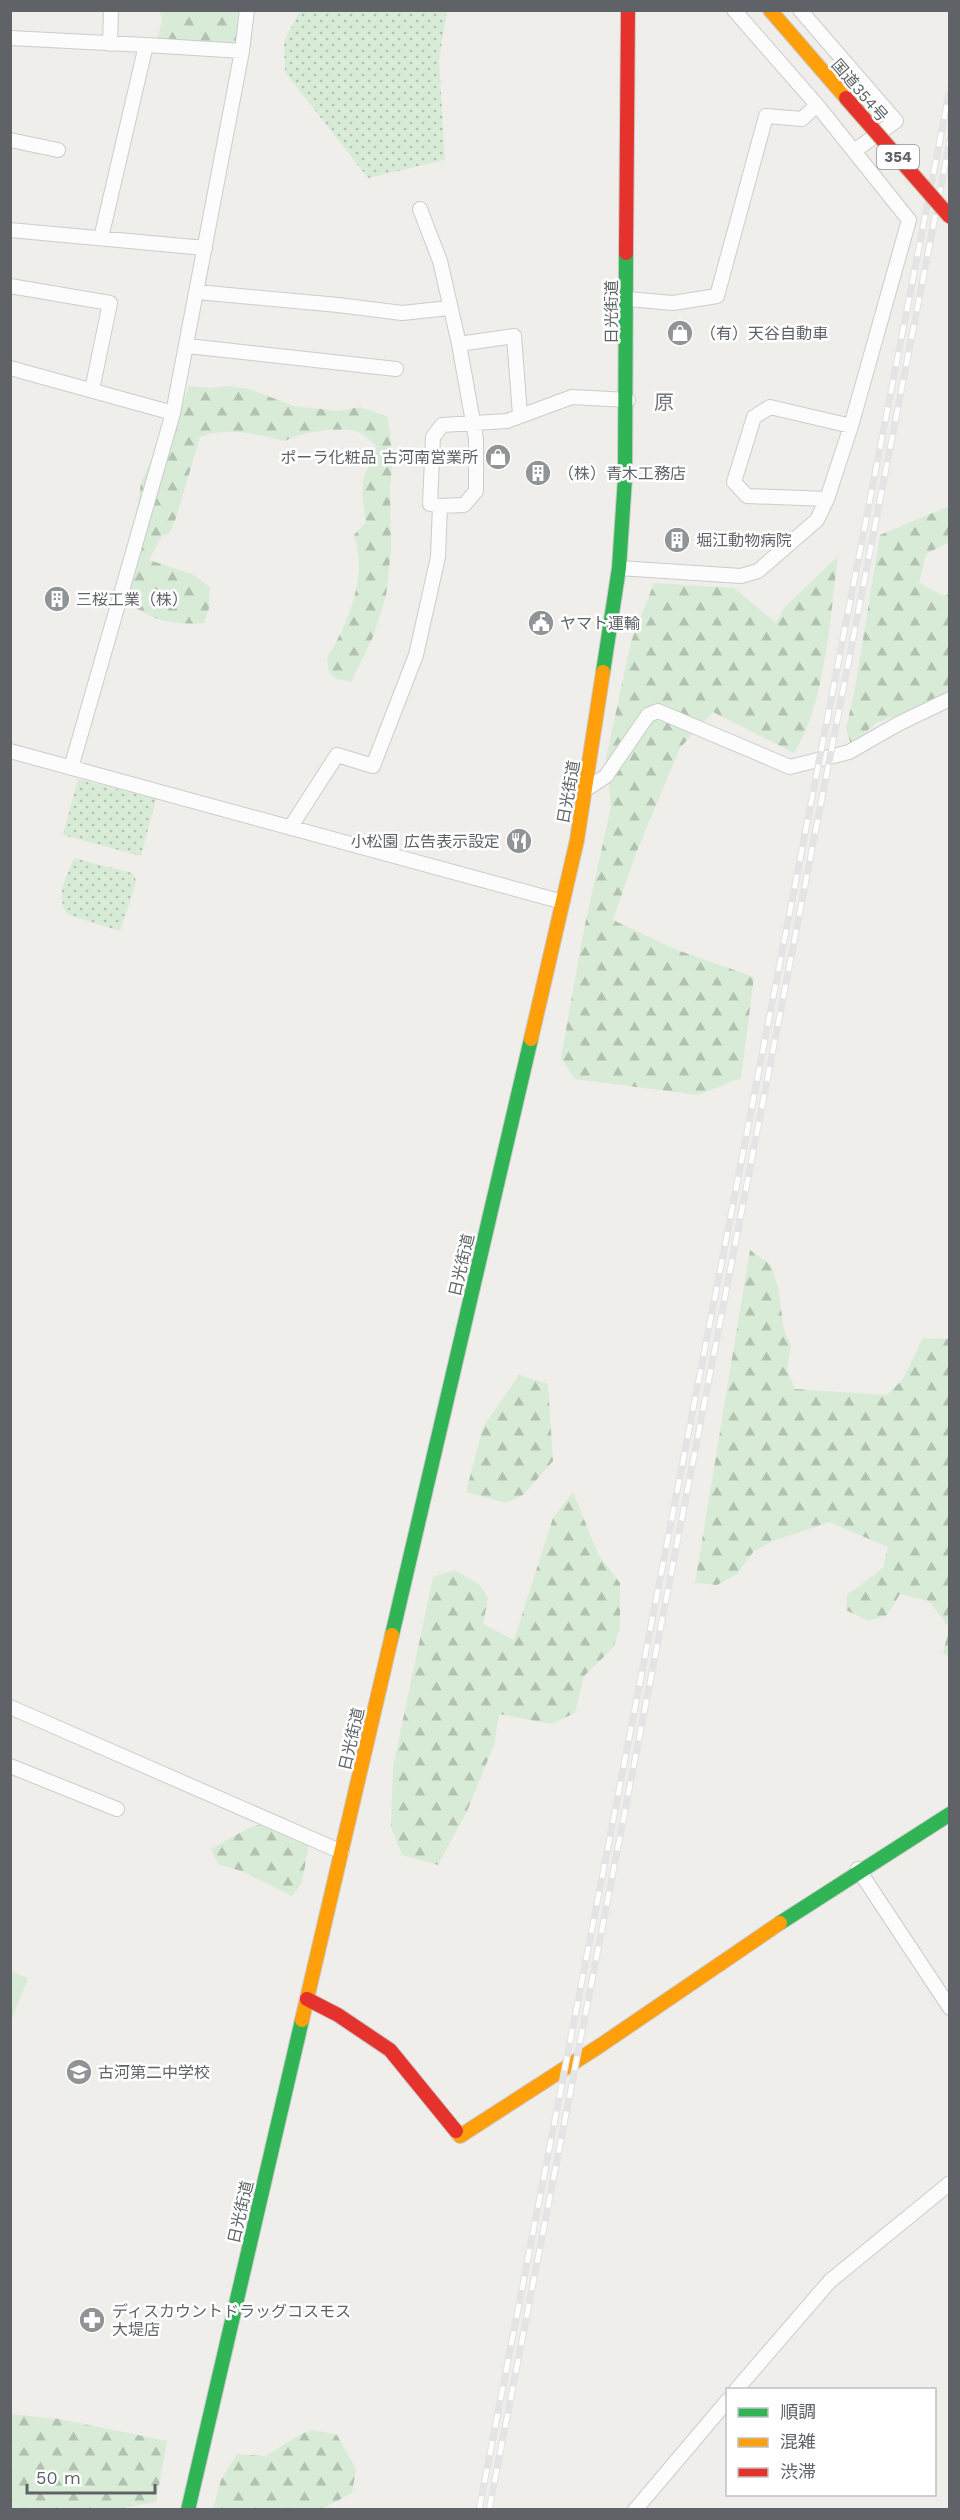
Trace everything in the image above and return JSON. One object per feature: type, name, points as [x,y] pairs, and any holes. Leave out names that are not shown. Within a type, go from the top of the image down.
[{"type":"main road","name":"日光街道","points":[[185,2509],[342,1852],[563,902],[585,790],[619,568],[628,400],[628,10]]},
{"type":"main road","name":"国道354号","points":[[770,10],[950,217]]},
{"type":"main road","points":[[307,1999],[338,2015],[390,2050],[460,2136],[581,2058],[858,1869],[950,1814]]},
{"type":"street","points":[[110,44],[111,10]]},
{"type":"street","points":[[71,768],[173,413],[188,346],[242,51],[247,10]]},
{"type":"street","points":[[619,568],[741,576],[758,571],[817,520],[827,499],[851,426],[909,220],[817,105],[734,10]]},
{"type":"street","points":[[800,10],[896,121],[854,151]]},
{"type":"street","points":[[10,38],[242,51]]},
{"type":"street","points":[[101,238],[147,45]]},
{"type":"street","points":[[628,299],[673,303],[717,296],[766,116],[802,119],[817,105]]},
{"type":"street","points":[[10,140],[58,150]]},
{"type":"street","points":[[420,209],[440,261],[459,344],[473,422],[476,439],[476,490],[464,505],[430,504],[433,437],[442,425],[473,422],[507,421],[572,397],[628,400]]},
{"type":"street","points":[[10,230],[205,248]]},
{"type":"street","points":[[10,286],[110,303],[92,390]]},
{"type":"street","points":[[197,292],[338,304],[402,313],[449,308]]},
{"type":"street","points":[[459,344],[514,336],[520,415]]},
{"type":"street","points":[[188,346],[396,369]]},
{"type":"street","points":[[10,368],[173,413]]},
{"type":"street","points":[[827,499],[747,496],[734,482],[754,417],[770,407],[851,426]]},
{"type":"street","points":[[290,828],[337,755],[373,766],[416,655],[438,557],[440,506]]},
{"type":"street","points":[[585,790],[606,776],[648,715],[658,711],[790,767],[849,752],[898,724],[950,699]]},
{"type":"street","points":[[10,751],[563,902]]},
{"type":"street","points":[[10,1707],[342,1852]]},
{"type":"street","points":[[10,1766],[117,1809]]},
{"type":"street","points":[[858,1869],[950,2008]]},
{"type":"street","points":[[738,2388],[830,2282],[950,2183]]},
{"type":"street","points":[[635,2510],[726,2402]]},
{"type":"green space","points":[[160,11],[238,11],[236,46],[157,39],[162,21]]},
{"type":"green space","points":[[300,11],[447,11],[439,60],[445,160],[368,178],[285,72],[284,41]]},
{"type":"green space","points":[[189,386],[210,388],[228,386],[249,389],[294,406],[338,411],[360,407],[388,417],[393,460],[390,486],[391,549],[386,596],[373,637],[351,682],[337,679],[329,673],[327,658],[342,630],[354,598],[359,566],[354,535],[366,522],[363,485],[376,446],[358,432],[321,431],[285,441],[231,432],[200,437],[175,521],[169,534],[162,535],[149,560],[192,574],[210,587],[209,608],[204,623],[165,621],[148,615],[131,604],[125,553],[136,517],[141,483],[158,444],[182,405]]},
{"type":"green space","points":[[949,506],[949,542],[926,554],[919,583],[944,596],[949,594],[949,691],[928,704],[876,723],[851,745],[846,728],[854,694],[880,535]]},
{"type":"green space","points":[[838,556],[820,684],[805,733],[794,753],[713,712],[680,748],[636,853],[613,920],[677,950],[754,977],[741,1078],[698,1095],[575,1079],[561,1058],[584,929],[611,807],[606,758],[631,642],[654,583],[734,588],[776,623],[784,608]]},
{"type":"green space","points":[[78,779],[156,799],[141,856],[63,835]]},
{"type":"green space","points":[[74,858],[132,873],[136,880],[135,886],[120,931],[68,915],[62,901],[62,894]]},
{"type":"green space","points":[[750,1250],[771,1265],[778,1287],[784,1330],[791,1345],[787,1369],[795,1389],[887,1395],[903,1379],[923,1338],[949,1339],[949,1628],[929,1601],[900,1594],[887,1615],[868,1621],[846,1610],[847,1595],[883,1568],[888,1547],[829,1522],[773,1541],[754,1551],[737,1574],[717,1585],[695,1583]]},
{"type":"green space","points":[[519,1375],[548,1384],[553,1461],[523,1495],[506,1503],[466,1492],[483,1427]]},
{"type":"green space","points":[[573,1492],[598,1554],[620,1583],[620,1628],[613,1648],[584,1676],[575,1713],[551,1724],[499,1714],[494,1745],[467,1811],[438,1865],[402,1855],[391,1827],[393,1767],[433,1577],[454,1570],[480,1585],[488,1598],[483,1624],[514,1640],[553,1518]]},
{"type":"green space","points":[[949,1628],[949,1657],[943,1653]]},
{"type":"green space","points":[[261,1824],[309,1844],[302,1882],[292,1896],[244,1872],[218,1864],[211,1849]]},
{"type":"green space","points":[[11,1971],[28,1978],[11,2021]]},
{"type":"green space","points":[[10,2414],[59,2419],[167,2441],[156,2502],[119,2509],[11,2509]]},
{"type":"green space","points":[[314,2430],[337,2435],[356,2469],[352,2493],[322,2509],[213,2509],[221,2480],[237,2454],[265,2456],[303,2433]]},
{"type":"railway","points":[[479,2510],[950,88]]},
{"type":"railway","points":[[489,2510],[950,140]]},
{"type":"traffic: fast","points":[[603,672],[619,568],[625,478],[626,253]]},
{"type":"traffic: fast","points":[[392,1635],[531,1039]]},
{"type":"traffic: fast","points":[[780,1923],[950,1814]]},
{"type":"traffic: fast","points":[[188,2510],[302,2020]]},
{"type":"traffic: slow","points":[[770,10],[846,98]]},
{"type":"traffic: slow","points":[[531,1039],[577,840],[603,672]]},
{"type":"traffic: slow","points":[[302,2020],[392,1635]]},
{"type":"traffic: slow","points":[[456,2131],[460,2136],[601,2045],[780,1923]]},
{"type":"traffic: jam","points":[[626,253],[628,10]]},
{"type":"traffic: jam","points":[[846,98],[950,217]]},
{"type":"traffic: jam","points":[[307,1999],[338,2015],[390,2050],[456,2131]]},
{"type":"place","name":"（有）天谷自動車","points":[[680,333]]},
{"type":"place","name":"ポーラ化粧品 古河南営業所","points":[[498,457]]},
{"type":"place","name":"（株）青木工務店","points":[[538,473]]},
{"type":"place","name":"堀江動物病院","points":[[677,540]]},
{"type":"place","name":"三桜工業（株）","points":[[57,599]]},
{"type":"place","name":"ヤマト運輸","points":[[541,623]]},
{"type":"place","name":"小松園 広告表示設定","points":[[519,841]]},
{"type":"place","name":"古河第二中学校","points":[[79,2072]]},
{"type":"place","name":"ディスカウントドラッグコスモス 大堤店","points":[[92,2320]]},
{"type":"district","name":"原","points":[[664,402]]}]
